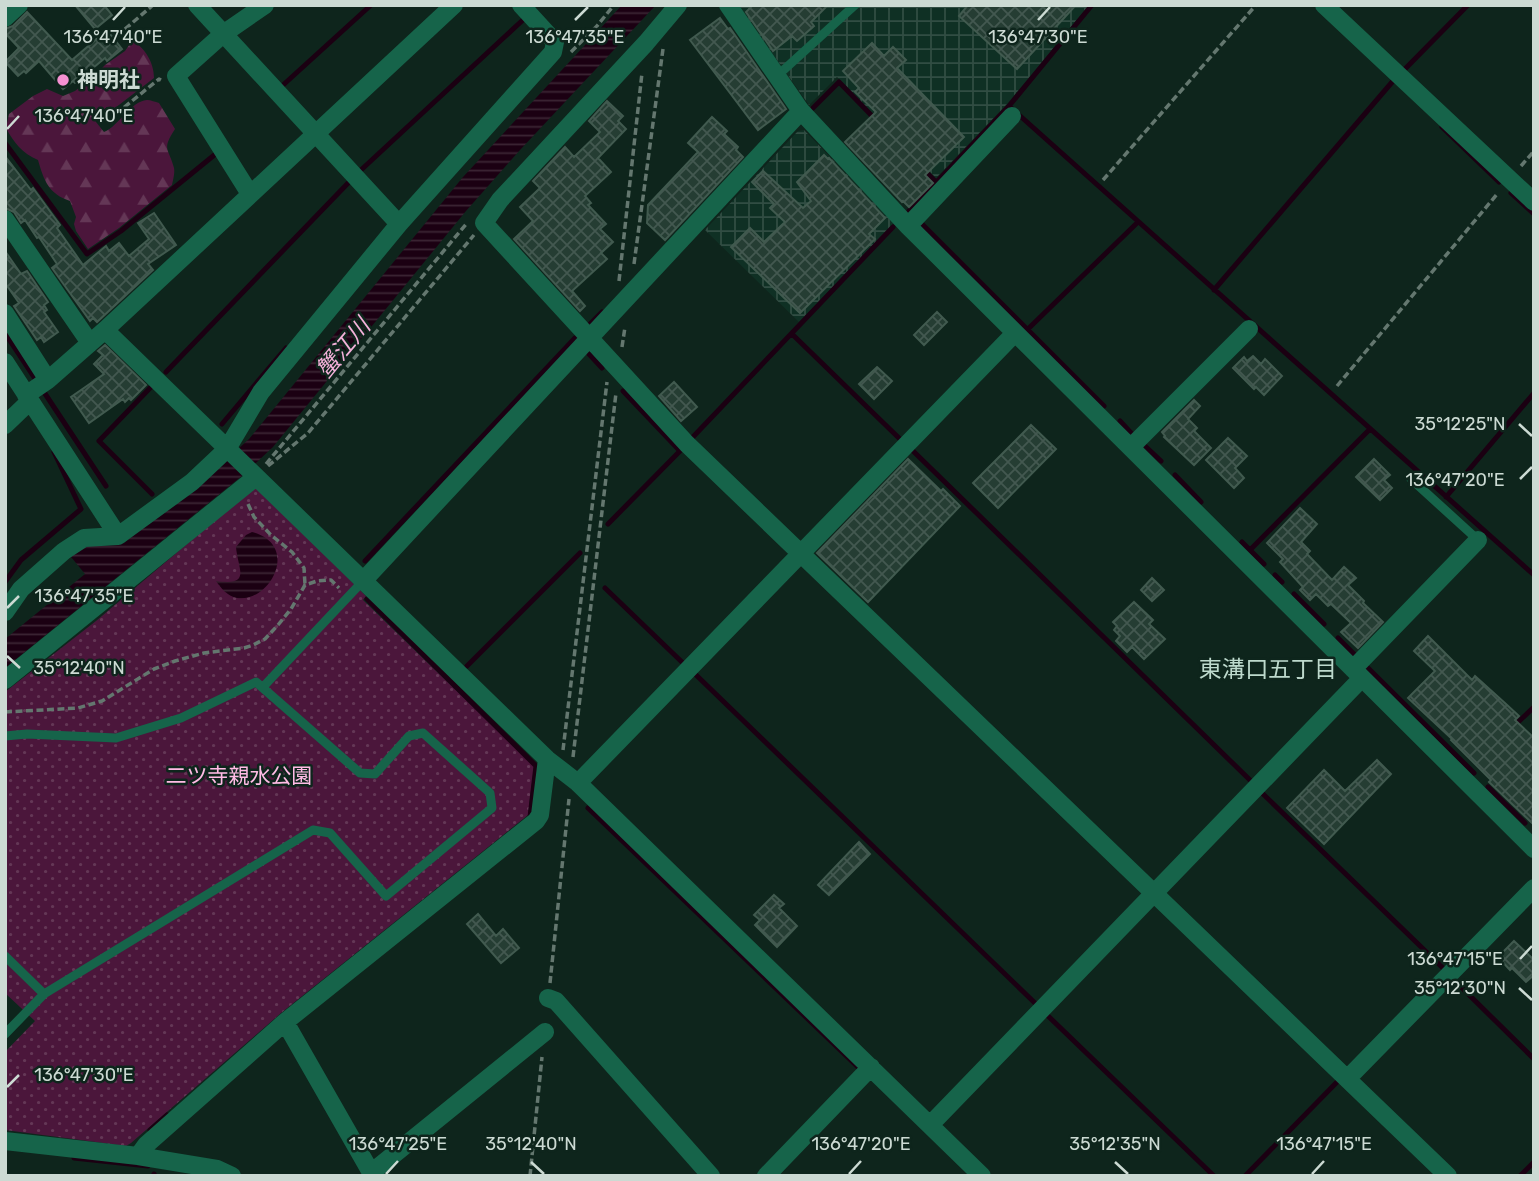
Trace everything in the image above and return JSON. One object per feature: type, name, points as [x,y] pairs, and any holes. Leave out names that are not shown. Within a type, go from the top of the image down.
[{"type":"street","points":[[5,18],[19,5]]},
{"type":"street","points":[[197,5],[399,224]]},
{"type":"street","points":[[250,194],[176,76],[223,34],[265,5]]},
{"type":"street","points":[[5,425],[36,390],[105,330],[454,5]]},
{"type":"street","points":[[5,612],[21,589],[64,551],[85,538],[118,536],[192,482],[227,449],[261,392],[399,224],[553,52],[555,42],[521,5]]},
{"type":"street","points":[[728,5],[802,111],[908,226],[1534,849]]},
{"type":"street","points":[[1324,5],[1534,202]]},
{"type":"street","points":[[673,12],[500,200],[477,221],[687,444],[1448,1176]]},
{"type":"street","points":[[363,581],[802,111]]},
{"type":"street","points":[[908,226],[1012,116]]},
{"type":"street","points":[[5,219],[90,343]]},
{"type":"street","points":[[5,313],[36,390],[118,536]]},
{"type":"street","points":[[1131,447],[1249,329]]},
{"type":"street","points":[[105,330],[982,1176]]},
{"type":"street","points":[[138,1157],[146,1144],[285,1023],[536,821],[564,772],[800,554],[1015,333]]},
{"type":"street","points":[[5,362],[36,390]]},
{"type":"street","points":[[5,680],[256,477]]},
{"type":"street","points":[[930,1125],[1154,893],[1478,540]]},
{"type":"street","points":[[1348,1078],[1534,888]]},
{"type":"street","points":[[548,998],[556,1002],[712,1176]]},
{"type":"street","points":[[285,1023],[372,1174],[545,1032]]},
{"type":"street","points":[[769,1175],[871,1067]]},
{"type":"street","points":[[5,1141],[217,1169],[232,1176]]},
{"type":"lane","points":[[777,76],[855,5]]},
{"type":"lane","points":[[1411,480],[1478,540]]},
{"type":"lane","points":[[262,687],[363,581]]},
{"type":"lane","points":[[5,736],[27,734],[116,738],[181,718],[256,682],[360,773],[375,774],[409,736],[423,733],[490,793],[492,808],[386,896],[330,833],[313,830],[44,994],[5,1034]]},
{"type":"lane","points":[[5,956],[44,994]]},
{"type":"path","points":[[117,36],[153,5]]},
{"type":"path","points":[[1103,180],[1256,5]]},
{"type":"path","points":[[548,998],[564,772],[614,366],[629,296],[673,12]]},
{"type":"path","points":[[615,311],[646,43]]},
{"type":"path","points":[[116,114],[159,79],[170,87],[179,82]]},
{"type":"path","points":[[1337,386],[1510,179]]},
{"type":"path","points":[[256,477],[308,433],[477,221]]},
{"type":"path","points":[[256,477],[477,221]]},
{"type":"path","points":[[564,772],[614,366]]},
{"type":"path","points":[[5,712],[78,708],[102,701],[154,669],[175,661],[204,653],[253,646],[265,639],[291,609],[305,585],[304,568],[292,552],[254,517],[241,489]]},
{"type":"path","points":[[305,585],[331,580],[348,596]]},
{"type":"path","points":[[530,1176],[545,1032]]},
{"type":"shaded area","points":[[738,5],[1089,5],[1007,104],[936,178],[837,77],[809,105]]},
{"type":"shaded area","points":[[804,130],[894,223],[799,322],[705,230],[798,131]]},
{"type":"green space","points":[[132,41],[148,56],[154,78],[115,108],[107,107],[94,117],[104,132],[141,101],[159,103],[175,129],[167,145],[174,168],[173,181],[172,185],[119,228],[88,249],[76,231],[76,217],[70,201],[52,190],[45,180],[38,160],[19,147],[6,128],[9,114],[33,96],[47,89],[63,96],[75,91],[125,51]]},
{"type":"green space","name":"二ツ寺親水公園","points":[[252,489],[259,489],[366,596],[363,600],[534,766],[528,815],[281,1013],[131,1143],[126,1146],[5,1130],[5,1052],[35,1021],[5,993],[5,692],[96,621]]},
{"type":"water","name":"蟹江川","points":[[622,5],[656,5],[466,211],[273,447],[243,475],[5,668],[5,639],[85,574],[67,552],[80,543],[124,543],[249,439],[463,177]]},
{"type":"water","points":[[252,532],[267,539],[275,548],[275,572],[260,592],[249,597],[233,597],[216,581],[239,579],[236,547]]},
{"type":"building","points":[[75,5],[104,5],[112,15],[95,29]]},
{"type":"building","points":[[753,5],[828,5],[811,22],[814,26],[797,41],[792,36],[773,51],[746,12]]},
{"type":"building","points":[[968,5],[1076,5],[1017,69],[959,16]]},
{"type":"building","points":[[27,12],[72,60],[107,30],[122,49],[63,89],[39,61],[26,73],[24,71],[18,76],[5,62],[19,48],[5,33],[5,29],[13,26]]},
{"type":"building","points":[[720,18],[728,29],[730,28],[786,109],[758,130],[690,40]]},
{"type":"building","points":[[872,43],[884,56],[893,47],[906,60],[897,68],[964,137],[925,175],[933,183],[909,207],[845,142],[876,112],[855,92],[859,88],[843,71]]},
{"type":"building","points":[[607,101],[623,116],[618,121],[626,129],[598,158],[611,172],[585,196],[591,203],[588,205],[606,224],[600,229],[613,242],[601,253],[607,259],[572,291],[585,306],[580,311],[514,239],[533,221],[520,207],[540,188],[533,181],[565,147],[574,157],[600,132],[589,121]]},
{"type":"building","points":[[712,117],[727,131],[724,134],[738,147],[736,150],[743,157],[665,240],[647,223],[648,205],[698,152],[688,143]]},
{"type":"building","points":[[824,155],[885,218],[869,234],[875,239],[800,313],[731,247],[750,228],[764,242],[785,222],[770,208],[774,204],[752,182],[763,171],[803,208],[811,201],[797,182]]},
{"type":"building","points":[[5,156],[60,225],[57,228],[83,265],[106,246],[109,251],[119,243],[129,256],[149,239],[138,223],[154,213],[176,245],[148,264],[153,270],[97,322],[93,318],[90,321],[52,268],[57,264],[39,237],[37,238],[25,220],[21,223],[14,212],[5,208]]},
{"type":"building","points":[[5,251],[21,274],[27,271],[48,302],[44,305],[47,310],[44,312],[58,332],[44,342],[41,337],[37,340],[14,306],[19,303],[5,283]]},
{"type":"building","points":[[937,312],[947,322],[924,345],[914,335]]},
{"type":"building","points":[[105,345],[146,385],[131,400],[129,398],[125,402],[123,399],[89,423],[71,397],[104,374],[94,364],[103,355],[98,351]]},
{"type":"building","points":[[1253,356],[1261,364],[1265,359],[1282,376],[1264,395],[1233,368],[1244,357],[1247,361]]},
{"type":"building","points":[[877,367],[892,381],[874,399],[859,384]]},
{"type":"building","points":[[674,382],[697,407],[681,421],[659,396]]},
{"type":"building","points":[[1194,400],[1200,406],[1188,419],[1197,428],[1194,431],[1211,448],[1194,465],[1162,432]]},
{"type":"building","points":[[1031,425],[1056,449],[998,508],[973,483]]},
{"type":"building","points":[[1228,438],[1247,456],[1235,468],[1244,478],[1234,488],[1206,460]]},
{"type":"building","points":[[908,459],[960,506],[868,602],[817,553]]},
{"type":"building","points":[[1374,459],[1390,475],[1384,480],[1392,488],[1380,500],[1356,477]]},
{"type":"building","points":[[1300,508],[1317,524],[1301,542],[1310,551],[1307,554],[1332,580],[1344,567],[1356,578],[1348,585],[1383,622],[1358,648],[1341,632],[1351,623],[1316,594],[1310,600],[1300,590],[1303,587],[1280,562],[1283,559],[1267,543]]},
{"type":"building","points":[[1152,578],[1164,590],[1152,601],[1141,590]]},
{"type":"building","points":[[1134,602],[1153,620],[1149,624],[1165,639],[1144,659],[1132,647],[1127,652],[1116,641],[1120,636],[1114,630],[1117,626],[1113,622]]},
{"type":"building","points":[[1428,636],[1472,680],[1475,676],[1519,716],[1515,720],[1534,738],[1534,825],[1489,782],[1491,780],[1452,739],[1408,698],[1435,671],[1414,651]]},
{"type":"building","points":[[1377,760],[1391,774],[1324,844],[1287,808],[1324,770],[1345,791]]},
{"type":"building","points":[[859,842],[870,854],[829,895],[818,885]]},
{"type":"building","points":[[774,895],[784,904],[779,908],[797,926],[777,947],[755,925],[760,920],[754,915]]},
{"type":"building","points":[[478,914],[496,936],[503,929],[519,948],[501,963],[467,924]]},
{"type":"building","points":[[1514,941],[1534,960],[1534,975],[1526,982],[1498,957]]},
{"type":"waterway","points":[[282,86],[371,5]]},
{"type":"waterway","points":[[909,211],[1009,106],[1092,5]]},
{"type":"waterway","points":[[1404,70],[1468,5]]},
{"type":"waterway","points":[[361,170],[525,18]]},
{"type":"waterway","points":[[1214,290],[1393,81]]},
{"type":"waterway","points":[[813,108],[839,82],[875,119]]},
{"type":"waterway","points":[[1009,106],[1534,575]]},
{"type":"waterway","points":[[1442,127],[1499,182]]},
{"type":"waterway","points":[[5,143],[87,254],[121,231],[217,151]]},
{"type":"waterway","points":[[923,169],[936,182]]},
{"type":"waterway","points":[[166,372],[351,180],[348,178]]},
{"type":"waterway","points":[[1511,193],[1534,214]]},
{"type":"waterway","points":[[919,221],[1104,406]]},
{"type":"waterway","points":[[1028,329],[1138,222]]},
{"type":"waterway","points":[[691,439],[893,227]]},
{"type":"waterway","points":[[589,325],[602,312]]},
{"type":"waterway","points":[[5,333],[106,486]]},
{"type":"waterway","points":[[792,334],[903,442]]},
{"type":"waterway","points":[[365,561],[575,338]]},
{"type":"waterway","points":[[222,424],[286,348]]},
{"type":"waterway","points":[[589,354],[602,368]]},
{"type":"waterway","points":[[151,387],[99,441],[152,494]]},
{"type":"waterway","points":[[608,524],[680,451],[623,391]]},
{"type":"waterway","points":[[1446,497],[1534,393]]},
{"type":"waterway","points":[[1120,421],[1132,434]]},
{"type":"waterway","points":[[1250,550],[1370,429]]},
{"type":"waterway","points":[[1145,446],[1161,461]]},
{"type":"waterway","points":[[910,448],[1253,783]]},
{"type":"waterway","points":[[5,582],[21,560],[81,509],[54,452]]},
{"type":"waterway","points":[[1175,475],[1201,502]]},
{"type":"waterway","points":[[1242,542],[1264,564]]},
{"type":"waterway","points":[[467,666],[580,553]]},
{"type":"waterway","points":[[1275,575],[1282,582]]},
{"type":"waterway","points":[[605,588],[685,665]]},
{"type":"waterway","points":[[1294,594],[1324,624]]},
{"type":"waterway","points":[[367,599],[536,766],[529,818]]},
{"type":"waterway","points":[[1338,638],[1354,654]]},
{"type":"waterway","points":[[1366,666],[1474,773]]},
{"type":"waterway","points":[[693,672],[1037,1005]]},
{"type":"waterway","points":[[1515,725],[1534,707]]},
{"type":"waterway","points":[[1488,787],[1525,823]]},
{"type":"waterway","points":[[1260,791],[1445,970]]},
{"type":"waterway","points":[[588,808],[861,1070]]},
{"type":"waterway","points":[[1454,980],[1534,1059]]},
{"type":"waterway","points":[[1046,1014],[1214,1176]]},
{"type":"waterway","points":[[1245,1176],[1338,1081]]},
{"type":"waterway","points":[[150,1130],[167,1115]]},
{"type":"waterway","points":[[74,1158],[148,1166]]},
{"type":"waterway","points":[[1520,1176],[1534,1162]]},
{"type":"place","name":"神明社","points":[[63,80]]},
{"type":"district","name":"東溝口五丁目","points":[[1268,669]]}]
